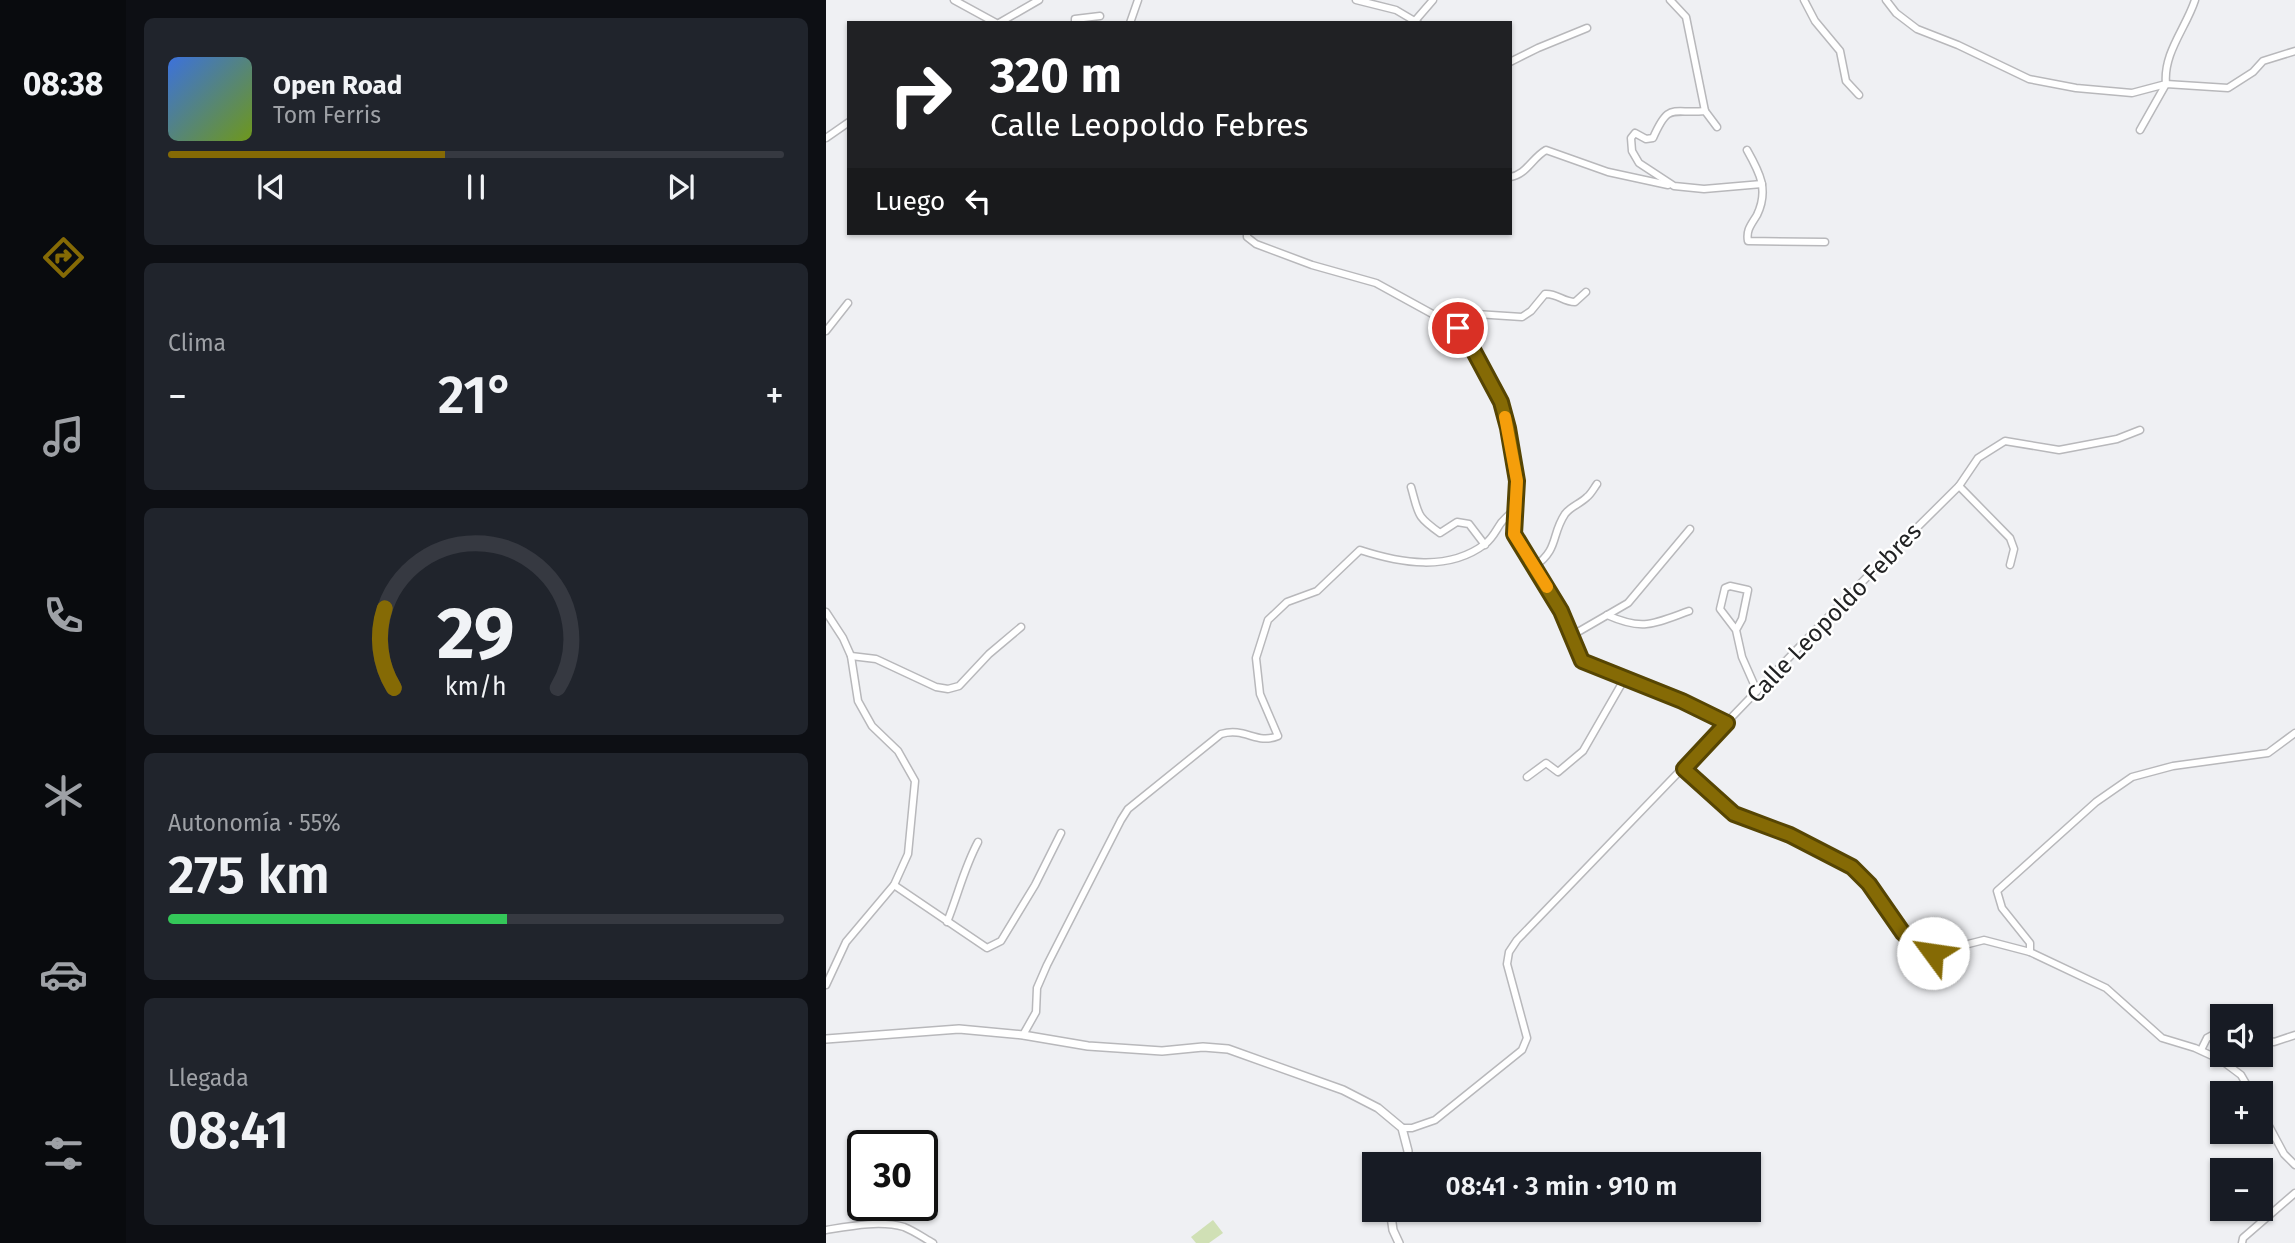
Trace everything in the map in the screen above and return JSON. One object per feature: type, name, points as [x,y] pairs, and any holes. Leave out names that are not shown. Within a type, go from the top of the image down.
[{"type":"street","points":[[954,0],[993,21]]},
{"type":"street","points":[[1001,21],[1039,0]]},
{"type":"street","points":[[1131,21],[1138,0]]},
{"type":"street","points":[[1356,0],[1396,10],[1414,21]]},
{"type":"street","points":[[1417,21],[1433,0]]},
{"type":"street","points":[[1670,0],[1686,17],[1705,111],[1717,127]]},
{"type":"street","points":[[1804,0],[1815,22],[1840,51],[1846,81],[1859,96]]},
{"type":"street","points":[[1886,0],[1901,18],[1917,29],[1958,45],[2029,79],[2076,88],[2127,93],[2166,84],[2228,88],[2253,72],[2263,61],[2295,51]]},
{"type":"street","points":[[2140,130],[2166,84],[2165,76],[2177,37],[2191,14],[2195,0]]},
{"type":"street","points":[[1074,21],[1100,16]]},
{"type":"street","points":[[1512,61],[1587,29]]},
{"type":"street","points":[[1674,186],[1639,163],[1632,151],[1631,138],[1635,133],[1646,139],[1653,138],[1662,117],[1671,111],[1705,111]]},
{"type":"street","points":[[826,138],[847,123]]},
{"type":"street","points":[[1512,177],[1519,176],[1546,150],[1608,172],[1674,186],[1704,189],[1762,184]]},
{"type":"street","points":[[1747,150],[1762,184],[1763,199],[1747,232],[1748,241],[1825,242]]},
{"type":"street","points":[[1247,235],[1256,244],[1312,265],[1377,283],[1458,328],[1471,346],[1501,402],[1515,469],[1517,507],[1514,534],[1561,611],[1582,661],[1682,701],[1727,723]]},
{"type":"street","points":[[1471,346],[1475,332],[1473,319],[1476,314],[1522,317],[1531,311],[1545,294],[1552,293],[1568,302],[1575,302],[1586,292]]},
{"type":"street","points":[[826,331],[848,303]]},
{"type":"street","name":"Calle Leopoldo Febres","points":[[1402,1128],[1412,1128],[1435,1120],[1522,1050],[1527,1038],[1507,973],[1509,952],[1757,691],[1959,486],[1978,458],[2005,441],[2059,450],[2117,439],[2140,430]]},
{"type":"street","points":[[1535,566],[1545,559],[1553,547],[1564,515],[1587,498],[1597,484]]},
{"type":"street","points":[[1959,486],[2010,538],[2014,549],[2010,565]]},
{"type":"street","points":[[1411,487],[1419,517],[1426,523],[1440,533],[1457,522],[1469,524],[1485,545]]},
{"type":"street","points":[[1023,1035],[1036,1012],[1037,988],[1047,965],[1113,833],[1128,809],[1221,734],[1233,730],[1268,740],[1278,736],[1260,694],[1256,658],[1268,620],[1274,612],[1287,602],[1317,591],[1360,550],[1392,561],[1424,563],[1457,560],[1485,545],[1517,507]]},
{"type":"street","points":[[1571,636],[1628,603],[1690,529]]},
{"type":"street","points":[[1736,630],[1742,619],[1748,590],[1730,586],[1725,588],[1720,609],[1736,630],[1742,657],[1757,691]]},
{"type":"street","points":[[1607,615],[1623,623],[1643,625],[1689,611]]},
{"type":"street","points":[[826,612],[851,656],[858,701],[872,726],[898,751],[915,781],[908,854],[894,885],[846,942],[826,985]]},
{"type":"street","points":[[851,656],[876,659],[936,687],[948,689],[959,686],[989,654],[1021,627]]},
{"type":"street","points":[[1527,776],[1546,763],[1558,772],[1583,751],[1625,678]]},
{"type":"street","points":[[2030,951],[2030,943],[2002,908],[1997,891],[2096,802],[2132,777],[2173,766],[2268,753],[2295,733]]},
{"type":"street","points":[[1684,769],[1734,814],[1790,835],[1852,867],[1869,884],[1903,933],[1916,946],[1933,953],[1984,940],[2030,951],[2106,988],[2162,1038],[2201,1050],[2241,1075],[2244,1081]]},
{"type":"street","points":[[894,885],[987,948],[1001,941],[1035,885],[1061,833]]},
{"type":"street","points":[[947,922],[965,866],[978,842]]},
{"type":"street","points":[[826,1040],[959,1029],[1162,1051],[1203,1046],[1228,1049],[1343,1090],[1378,1108],[1402,1128],[1408,1152]]},
{"type":"street","points":[[2273,1042],[2295,1035]]},
{"type":"street","points":[[2201,1050],[2210,1036]]},
{"type":"street","points":[[2273,1133],[2284,1154],[2294,1164]]},
{"type":"street","points":[[2294,1164],[2295,1155]]},
{"type":"street","points":[[2242,1243],[2243,1238],[2295,1193]]},
{"type":"street","points":[[1392,1222],[1399,1243]]},
{"type":"street","points":[[826,1230],[855,1225],[896,1225],[908,1228],[933,1243]]},
{"type":"green space","points":[[1213,1220],[1223,1233],[1209,1243],[1196,1243],[1191,1237]]},
{"type":"slow traffic","points":[[1505,417],[1517,481],[1514,534],[1547,587]]},
{"type":"route","points":[[1458,328],[1471,346],[1501,402],[1517,481],[1514,534],[1561,611],[1582,661],[1682,701],[1727,723],[1684,769],[1734,814],[1790,835],[1852,867],[1869,884],[1903,933],[1916,946],[1933,953]]}]
